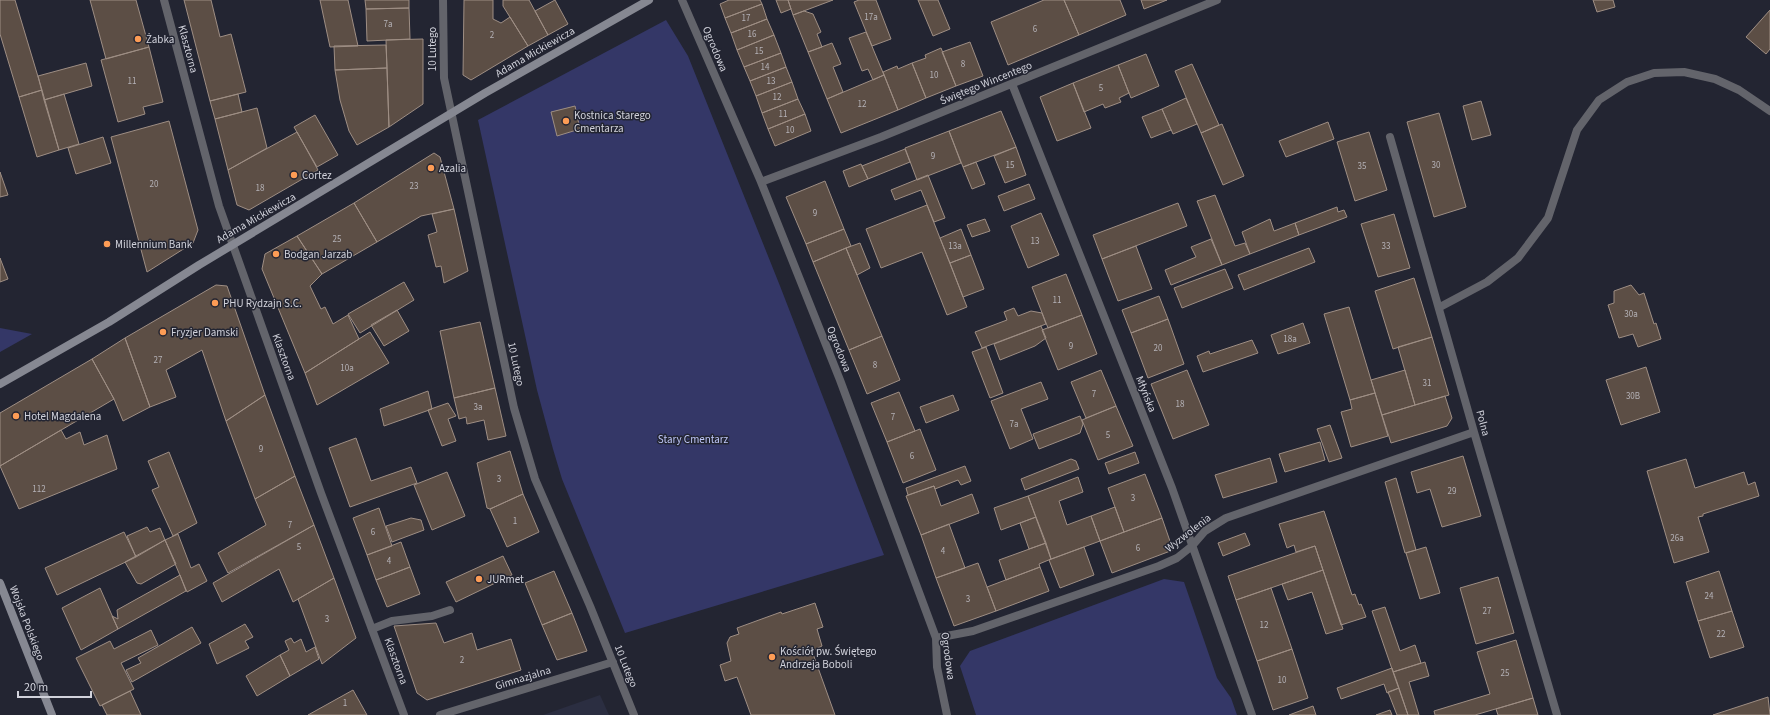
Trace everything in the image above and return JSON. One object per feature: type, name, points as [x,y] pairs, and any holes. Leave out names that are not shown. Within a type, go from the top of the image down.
[{"type":"street","name":"Klasztorna","points":[[164,0],[218,206],[404,715]]},
{"type":"street","name":"10 Lutego","points":[[443,0],[444,78],[514,408],[535,479],[634,715]]},
{"type":"street","name":"Adama Mickiewicza","points":[[0,384],[109,322],[232,245],[451,115],[485,93],[649,0]]},
{"type":"street","name":"Ogrodowa","points":[[682,0],[761,182],[840,380],[936,638],[937,668],[947,715]]},
{"type":"street","name":"Świętego Wincentego","points":[[761,182],[1012,84],[1217,0]]},
{"type":"street","points":[[1440,308],[1487,282],[1518,258],[1548,218],[1577,130],[1599,100],[1627,82],[1654,73],[1684,72],[1699,75],[1715,79],[1739,90],[1770,111]]},
{"type":"street","name":"Młyńska","points":[[1012,84],[1172,488],[1252,715]]},
{"type":"street","name":"Polna","points":[[1390,137],[1556,715]]},
{"type":"street","name":"Wyzwolenia","points":[[936,638],[973,631],[1158,566],[1177,558],[1192,546],[1205,531],[1226,518],[1474,432]]},
{"type":"street","name":"Wojska Polskiego","points":[[0,583],[52,715]]},
{"type":"street","points":[[372,629],[392,620],[432,616],[450,610]]},
{"type":"street","name":"Gimnazjalna","points":[[440,715],[613,662]]},
{"type":"shaded area","points":[[600,695],[609,715],[543,715]]},
{"type":"green space","name":"Stary Cmentarz","points":[[666,20],[688,56],[780,286],[884,555],[625,633],[562,479],[553,449],[537,390],[478,120]]},
{"type":"green space","points":[[0,328],[32,334],[0,352]]},
{"type":"green space","points":[[1164,579],[1184,582],[1217,678],[1231,698],[1237,715],[976,715],[960,666],[970,651]]},
{"type":"building","points":[[0,0],[15,0],[42,90],[19,97],[0,34]]},
{"type":"building","points":[[90,0],[136,0],[149,47],[106,59]]},
{"type":"building","points":[[184,0],[211,0],[220,37],[231,34],[246,92],[210,101]]},
{"type":"building","points":[[320,0],[348,0],[358,46],[330,47]]},
{"type":"building","points":[[365,0],[409,0],[409,8],[366,9]]},
{"type":"building","points":[[464,0],[493,0],[493,19],[501,23],[510,17],[528,46],[471,80],[463,75]]},
{"type":"building","points":[[503,0],[529,0],[548,35],[528,46],[503,6]]},
{"type":"building","points":[[555,0],[568,24],[548,35],[535,11]]},
{"type":"building","points":[[729,0],[760,0],[762,4],[725,18],[720,4]]},
{"type":"building","points":[[776,0],[788,0],[791,9],[781,13]]},
{"type":"building","points":[[788,0],[833,0],[793,15]]},
{"type":"building","points":[[859,0],[876,0],[891,39],[872,46],[854,2]]},
{"type":"building","points":[[918,0],[938,0],[950,29],[933,36]]},
{"type":"building","points":[[1044,0],[1064,0],[1079,35],[1008,65],[991,22]]},
{"type":"building","points":[[1064,0],[1120,0],[1126,15],[1079,35]]},
{"type":"building","points":[[1141,0],[1167,0],[1144,9]]},
{"type":"building","points":[[1593,0],[1613,0],[1615,7],[1597,12]]},
{"type":"building","points":[[762,4],[767,19],[731,33],[725,18]]},
{"type":"building","points":[[409,8],[410,39],[367,41],[366,9]]},
{"type":"building","points":[[1770,10],[1770,49],[1766,54],[1746,37]]},
{"type":"building","points":[[804,11],[813,14],[821,32],[817,34],[822,47],[808,52],[793,15]]},
{"type":"building","points":[[767,19],[774,35],[737,50],[731,33]]},
{"type":"building","points":[[866,32],[884,75],[873,80],[868,69],[862,71],[849,38]]},
{"type":"building","points":[[774,35],[781,53],[744,67],[737,50]]},
{"type":"building","points":[[423,39],[423,104],[389,127],[386,40]]},
{"type":"building","points":[[970,42],[983,76],[956,86],[942,52]]},
{"type":"building","points":[[832,43],[841,64],[833,67],[843,92],[827,99],[808,52]]},
{"type":"building","points":[[386,45],[387,68],[335,70],[334,46]]},
{"type":"building","points":[[149,47],[163,102],[143,107],[145,114],[118,122],[101,60]]},
{"type":"building","points":[[941,48],[956,86],[926,98],[912,63],[926,58],[925,55]]},
{"type":"building","points":[[781,53],[786,67],[750,81],[744,67]]},
{"type":"building","points":[[1146,54],[1159,86],[1131,98],[1118,65]]},
{"type":"building","points":[[86,63],[92,86],[44,100],[38,76]]},
{"type":"building","points":[[912,63],[926,98],[898,110],[883,72],[897,66],[898,69]]},
{"type":"building","points":[[1192,64],[1219,125],[1201,133],[1175,71]]},
{"type":"building","points":[[1118,65],[1129,93],[1119,98],[1121,102],[1105,108],[1103,104],[1084,112],[1073,83]]},
{"type":"building","points":[[786,67],[792,82],[756,96],[750,81]]},
{"type":"building","points":[[387,68],[389,127],[357,145],[349,131],[340,100],[335,70]]},
{"type":"building","points":[[884,75],[898,110],[841,133],[827,99]]},
{"type":"building","points":[[792,82],[798,99],[762,113],[756,96]]},
{"type":"building","points":[[1073,83],[1091,128],[1057,141],[1040,97]]},
{"type":"building","points":[[42,90],[59,150],[37,157],[19,97]]},
{"type":"building","points":[[64,94],[79,144],[59,150],[44,100]]},
{"type":"building","points":[[238,94],[242,112],[215,119],[210,101]]},
{"type":"building","points":[[1186,98],[1197,124],[1173,134],[1162,109]]},
{"type":"building","points":[[798,99],[805,114],[768,129],[762,113]]},
{"type":"building","points":[[1481,101],[1491,135],[1472,140],[1463,106]]},
{"type":"building","name":"Kostnica Starego Cmentarza","points":[[575,106],[580,129],[557,136],[551,112]]},
{"type":"building","points":[[257,108],[267,148],[228,170],[215,119]]},
{"type":"building","points":[[1162,109],[1171,130],[1151,138],[1142,117]]},
{"type":"building","points":[[1001,111],[1016,147],[963,167],[949,131]]},
{"type":"building","points":[[1439,113],[1466,207],[1434,217],[1407,122]]},
{"type":"building","points":[[805,114],[811,131],[775,146],[768,129]]},
{"type":"building","points":[[315,115],[338,155],[317,167],[294,127]]},
{"type":"building","points":[[169,121],[198,230],[193,243],[147,272],[111,137]]},
{"type":"building","points":[[1328,122],[1334,139],[1286,157],[1279,141]]},
{"type":"building","points":[[1222,124],[1244,176],[1223,185],[1201,133]]},
{"type":"building","points":[[949,131],[961,163],[917,180],[905,148]]},
{"type":"building","points":[[297,132],[318,170],[249,210],[237,205],[228,170]]},
{"type":"building","points":[[1369,132],[1387,190],[1355,201],[1337,142]]},
{"type":"building","points":[[103,137],[111,163],[76,174],[68,148]]},
{"type":"building","points":[[1016,147],[1026,175],[1005,183],[994,156]]},
{"type":"building","points":[[905,149],[910,162],[868,179],[862,166]]},
{"type":"building","points":[[434,153],[440,157],[454,209],[421,216],[377,242],[354,203]]},
{"type":"building","points":[[976,162],[985,184],[972,189],[963,167]]},
{"type":"building","points":[[861,164],[868,179],[849,187],[843,171]]},
{"type":"building","points":[[0,172],[8,195],[0,197]]},
{"type":"building","points":[[928,175],[945,218],[934,222],[921,190],[895,200],[891,190]]},
{"type":"building","points":[[825,181],[844,229],[806,244],[786,197]]},
{"type":"building","points":[[1029,184],[1035,199],[1004,211],[998,196]]},
{"type":"building","points":[[1215,195],[1235,246],[1245,243],[1250,254],[1222,265],[1197,201]]},
{"type":"building","points":[[354,203],[377,242],[322,274],[297,236]]},
{"type":"building","points":[[1178,203],[1187,226],[1102,259],[1093,235]]},
{"type":"building","points":[[927,205],[967,307],[947,315],[922,252],[881,268],[866,229]]},
{"type":"building","points":[[1337,207],[1338,212],[1344,210],[1347,217],[1299,235],[1295,223]]},
{"type":"building","points":[[454,209],[468,271],[444,283],[441,266],[436,267],[428,235],[437,232],[432,214]]},
{"type":"building","points":[[1041,213],[1059,255],[1028,268],[1011,226]]},
{"type":"building","points":[[1394,214],[1410,268],[1378,277],[1361,224]]},
{"type":"building","points":[[985,219],[990,231],[972,237],[967,225]]},
{"type":"building","points":[[1270,219],[1274,231],[1295,223],[1299,235],[1250,254],[1242,232]]},
{"type":"building","points":[[844,229],[851,246],[813,262],[806,244]]},
{"type":"building","points":[[961,229],[971,255],[950,263],[940,238]]},
{"type":"building","points":[[297,236],[322,274],[310,286],[321,309],[325,307],[333,324],[348,315],[359,339],[305,373],[262,269],[265,254]]},
{"type":"building","points":[[1211,239],[1222,265],[1171,285],[1165,270],[1196,257],[1191,247]]},
{"type":"building","points":[[860,243],[870,268],[857,275],[846,248]]},
{"type":"building","points":[[1136,246],[1152,289],[1118,301],[1102,259]]},
{"type":"building","points":[[846,248],[882,336],[849,350],[813,262]]},
{"type":"building","points":[[1309,248],[1315,262],[1244,290],[1238,275]]},
{"type":"building","points":[[971,255],[984,289],[963,297],[950,263]]},
{"type":"building","points":[[0,258],[8,279],[0,282]]},
{"type":"building","points":[[1225,269],[1233,288],[1182,308],[1174,288]]},
{"type":"building","points":[[1066,274],[1082,315],[1048,328],[1032,287]]},
{"type":"building","points":[[1414,278],[1432,337],[1393,349],[1375,291]]},
{"type":"building","points":[[404,282],[414,300],[360,333],[348,314]]},
{"type":"building","points":[[216,285],[227,286],[265,395],[226,421],[202,350],[166,370],[176,397],[150,407],[125,338]]},
{"type":"building","points":[[1631,285],[1639,295],[1644,293],[1654,324],[1656,323],[1661,339],[1638,347],[1633,334],[1619,338],[1608,305],[1614,303],[1614,291]]},
{"type":"building","points":[[1159,296],[1168,319],[1131,333],[1122,310]]},
{"type":"building","points":[[1349,307],[1375,393],[1350,400],[1324,314]]},
{"type":"building","points":[[1014,308],[1018,316],[1031,311],[1042,313],[1046,324],[982,348],[975,332],[1007,320],[1004,312]]},
{"type":"building","points":[[397,310],[409,331],[384,346],[371,325]]},
{"type":"building","points":[[1082,315],[1097,354],[1058,370],[1042,330]]},
{"type":"building","points":[[1168,319],[1184,364],[1148,378],[1131,333]]},
{"type":"building","points":[[480,322],[495,388],[454,398],[440,331]]},
{"type":"building","points":[[1303,323],[1310,343],[1278,354],[1271,335]]},
{"type":"building","points":[[1041,326],[1046,338],[1035,346],[1000,360],[994,344]]},
{"type":"building","points":[[370,332],[389,363],[317,405],[305,373]]},
{"type":"building","points":[[882,336],[900,380],[867,394],[849,350]]},
{"type":"building","points":[[1432,337],[1449,395],[1415,405],[1398,347]]},
{"type":"building","points":[[125,338],[150,407],[123,421],[114,399],[92,359]]},
{"type":"building","points":[[1252,340],[1258,353],[1203,372],[1197,356],[1209,351],[1210,354]]},
{"type":"building","points":[[986,347],[1003,393],[990,398],[972,352]]},
{"type":"building","points":[[92,359],[114,399],[0,466],[0,413]]},
{"type":"building","points":[[1646,367],[1660,412],[1621,425],[1606,380]]},
{"type":"building","points":[[1101,370],[1116,406],[1086,418],[1071,382]]},
{"type":"building","points":[[1187,370],[1209,425],[1173,439],[1151,384]]},
{"type":"building","points":[[1405,370],[1415,405],[1382,415],[1371,380]]},
{"type":"building","points":[[1041,382],[1048,399],[1021,409],[1033,439],[1010,449],[991,401]]},
{"type":"building","points":[[495,388],[506,436],[488,440],[484,420],[467,424],[466,417],[459,419],[454,398]]},
{"type":"building","points":[[428,391],[432,409],[384,426],[380,409]]},
{"type":"building","points":[[899,392],[915,431],[887,442],[871,403]]},
{"type":"building","points":[[1375,393],[1388,436],[1351,447],[1341,412],[1352,409],[1350,400]]},
{"type":"building","points":[[265,395],[295,476],[255,499],[226,421]]},
{"type":"building","points":[[953,395],[959,410],[926,423],[920,407]]},
{"type":"building","points":[[1445,396],[1452,418],[1447,426],[1391,443],[1382,415]]},
{"type":"building","points":[[448,403],[456,416],[448,419],[456,441],[442,446],[428,410]]},
{"type":"building","points":[[1116,406],[1133,446],[1098,460],[1082,420]]},
{"type":"building","points":[[1080,416],[1083,424],[1080,433],[1039,449],[1033,434]]},
{"type":"building","points":[[1330,425],[1342,458],[1329,462],[1317,429]]},
{"type":"building","points":[[920,429],[936,470],[903,483],[887,442]]},
{"type":"building","points":[[61,430],[66,439],[80,432],[84,445],[107,435],[117,469],[19,509],[0,466]]},
{"type":"building","points":[[356,438],[371,481],[411,467],[417,483],[350,507],[329,448]]},
{"type":"building","points":[[1320,442],[1325,460],[1285,472],[1279,454]]},
{"type":"building","points":[[510,451],[523,494],[490,509],[487,508],[477,463]]},
{"type":"building","points":[[169,452],[197,523],[173,536],[152,490],[159,487],[148,461]]},
{"type":"building","points":[[1135,452],[1139,463],[1109,474],[1105,463]]},
{"type":"building","points":[[1463,456],[1481,516],[1442,527],[1430,489],[1417,493],[1411,472]]},
{"type":"building","points":[[1270,458],[1277,482],[1223,498],[1215,475]]},
{"type":"building","points":[[1071,459],[1076,461],[1079,469],[1025,490],[1021,479]]},
{"type":"building","points":[[1686,459],[1695,488],[1744,472],[1748,485],[1755,482],[1759,496],[1703,514],[1703,516],[1698,517],[1709,552],[1674,563],[1647,471]]},
{"type":"building","points":[[965,466],[971,481],[961,485],[958,480],[935,489],[934,486],[908,495],[906,488]]},
{"type":"building","points":[[447,472],[465,516],[432,530],[414,485]]},
{"type":"building","points":[[1145,474],[1162,518],[1124,532],[1108,488]]},
{"type":"building","points":[[295,476],[314,525],[228,573],[218,553],[266,525],[255,499]]},
{"type":"building","points":[[1078,477],[1083,492],[1059,501],[1067,525],[1091,516],[1100,541],[1051,559],[1028,496]]},
{"type":"building","points":[[1396,478],[1416,550],[1405,553],[1385,482]]},
{"type":"building","points":[[934,486],[941,506],[972,494],[979,513],[921,535],[906,496]]},
{"type":"building","points":[[523,494],[539,532],[507,547],[490,509]]},
{"type":"building","points":[[1028,496],[1036,517],[1001,530],[994,508]]},
{"type":"building","points":[[1115,507],[1124,532],[1100,541],[1091,516]]},
{"type":"building","points":[[379,508],[392,546],[367,555],[353,518]]},
{"type":"building","points":[[1324,511],[1352,595],[1355,594],[1366,617],[1341,625],[1315,546],[1296,552],[1294,545],[1287,548],[1279,524]]},
{"type":"building","points":[[1036,517],[1046,543],[1029,549],[1020,523]]},
{"type":"building","points":[[411,518],[421,520],[424,530],[392,542],[386,526]]},
{"type":"building","points":[[1162,518],[1173,550],[1112,573],[1100,541]]},
{"type":"building","points":[[949,524],[965,568],[936,578],[921,535]]},
{"type":"building","points":[[314,525],[334,578],[293,602],[279,569],[222,602],[213,583]]},
{"type":"building","points":[[147,527],[150,532],[160,528],[165,540],[136,557],[127,536]]},
{"type":"building","points":[[124,532],[136,557],[57,595],[45,568]]},
{"type":"building","points":[[1245,533],[1250,545],[1223,556],[1218,543]]},
{"type":"building","points":[[178,534],[191,568],[199,564],[207,581],[187,592],[165,540]]},
{"type":"building","points":[[165,540],[176,564],[141,584],[137,583],[125,562]]},
{"type":"building","points":[[401,542],[410,567],[376,580],[367,555]]},
{"type":"building","points":[[1046,543],[1051,559],[1039,564],[1040,567],[1006,580],[999,560]]},
{"type":"building","points":[[1315,546],[1323,570],[1236,600],[1228,576]]},
{"type":"building","points":[[1084,547],[1094,575],[1060,588],[1049,560]]},
{"type":"building","points":[[1426,547],[1440,593],[1420,599],[1406,553]]},
{"type":"building","name":"JURmet","points":[[503,556],[512,575],[456,602],[446,582]]},
{"type":"building","points":[[978,563],[996,611],[954,626],[936,578]]},
{"type":"building","points":[[410,567],[420,594],[387,607],[376,580]]},
{"type":"building","points":[[1040,567],[1049,591],[996,611],[987,587]]},
{"type":"building","points":[[1323,570],[1343,629],[1326,634],[1312,592],[1288,600],[1282,584]]},
{"type":"building","points":[[554,571],[572,613],[542,625],[525,583]]},
{"type":"building","points":[[1719,571],[1732,611],[1698,621],[1686,582]]},
{"type":"building","points":[[180,575],[186,591],[118,629],[112,616],[118,619],[117,610]]},
{"type":"building","points":[[1498,577],[1514,633],[1476,644],[1460,588]]},
{"type":"building","points":[[334,578],[356,638],[322,664],[298,599]]},
{"type":"building","points":[[100,588],[118,629],[81,650],[62,608]]},
{"type":"building","points":[[1271,588],[1292,649],[1257,661],[1236,600]]},
{"type":"building","name":"Kościół pw. Świętego Andrzeja Boboli","points":[[815,603],[823,627],[817,629],[822,646],[812,651],[835,715],[751,715],[737,677],[725,681],[720,665],[731,661],[727,643],[730,637],[739,634],[737,628],[781,612],[782,614]]},
{"type":"building","points":[[1385,607],[1400,651],[1415,645],[1421,663],[1393,672],[1372,611]]},
{"type":"building","points":[[1732,611],[1744,647],[1710,658],[1698,621]]},
{"type":"building","points":[[572,613],[587,651],[557,660],[542,625]]},
{"type":"building","points":[[436,623],[444,643],[472,633],[477,650],[511,639],[521,670],[427,700],[417,693],[394,626]]},
{"type":"building","points":[[245,624],[253,637],[245,641],[249,648],[217,664],[209,644]]},
{"type":"building","points":[[192,627],[201,643],[132,682],[126,670],[141,663],[138,658]]},
{"type":"building","points":[[151,630],[158,645],[121,663],[134,689],[100,706],[76,658],[110,641],[114,649]]},
{"type":"building","points":[[291,638],[294,643],[301,639],[306,652],[315,647],[319,659],[290,676],[280,655],[289,650],[285,641]]},
{"type":"building","points":[[1516,640],[1533,698],[1475,715],[1435,715],[1434,711],[1490,694],[1477,652]]},
{"type":"building","points":[[1292,649],[1308,698],[1273,710],[1257,661]]},
{"type":"building","points":[[280,655],[290,676],[257,696],[246,676]]},
{"type":"building","points":[[1425,662],[1429,676],[1409,682],[1419,715],[1408,715],[1393,672]]},
{"type":"building","points":[[1392,668],[1399,688],[1387,693],[1384,684],[1341,699],[1337,688]]},
{"type":"building","points":[[1399,688],[1408,715],[1397,715],[1388,692]]},
{"type":"building","points":[[353,690],[367,715],[308,715]]},
{"type":"building","points":[[130,691],[141,715],[107,715],[102,705]]},
{"type":"building","points":[[1768,697],[1770,715],[1713,715]]},
{"type":"building","points":[[1533,698],[1538,715],[1498,715],[1496,709]]},
{"type":"building","points":[[1313,706],[1316,715],[1289,715]]},
{"type":"building","points":[[1390,710],[1392,715],[1376,715]]},
{"type":"place","name":"Żabka","points":[[138,39]]},
{"type":"place","name":"Kostnica Starego Cmentarza","points":[[566,121]]},
{"type":"place","name":"Azalia","points":[[431,168]]},
{"type":"place","name":"Cortez","points":[[294,175]]},
{"type":"place","name":"Millennium Bank","points":[[107,244]]},
{"type":"place","name":"Bodgan Jarzab","points":[[276,254]]},
{"type":"place","name":"PHU Rydzajn S.C.","points":[[215,303]]},
{"type":"place","name":"Fryzjer Damski","points":[[163,332]]},
{"type":"place","name":"Hotel Magdalena","points":[[16,416]]},
{"type":"place","name":"JURmet","points":[[479,579]]},
{"type":"place","name":"Kościół pw. Świętego Andrzeja Boboli","points":[[772,657]]}]
